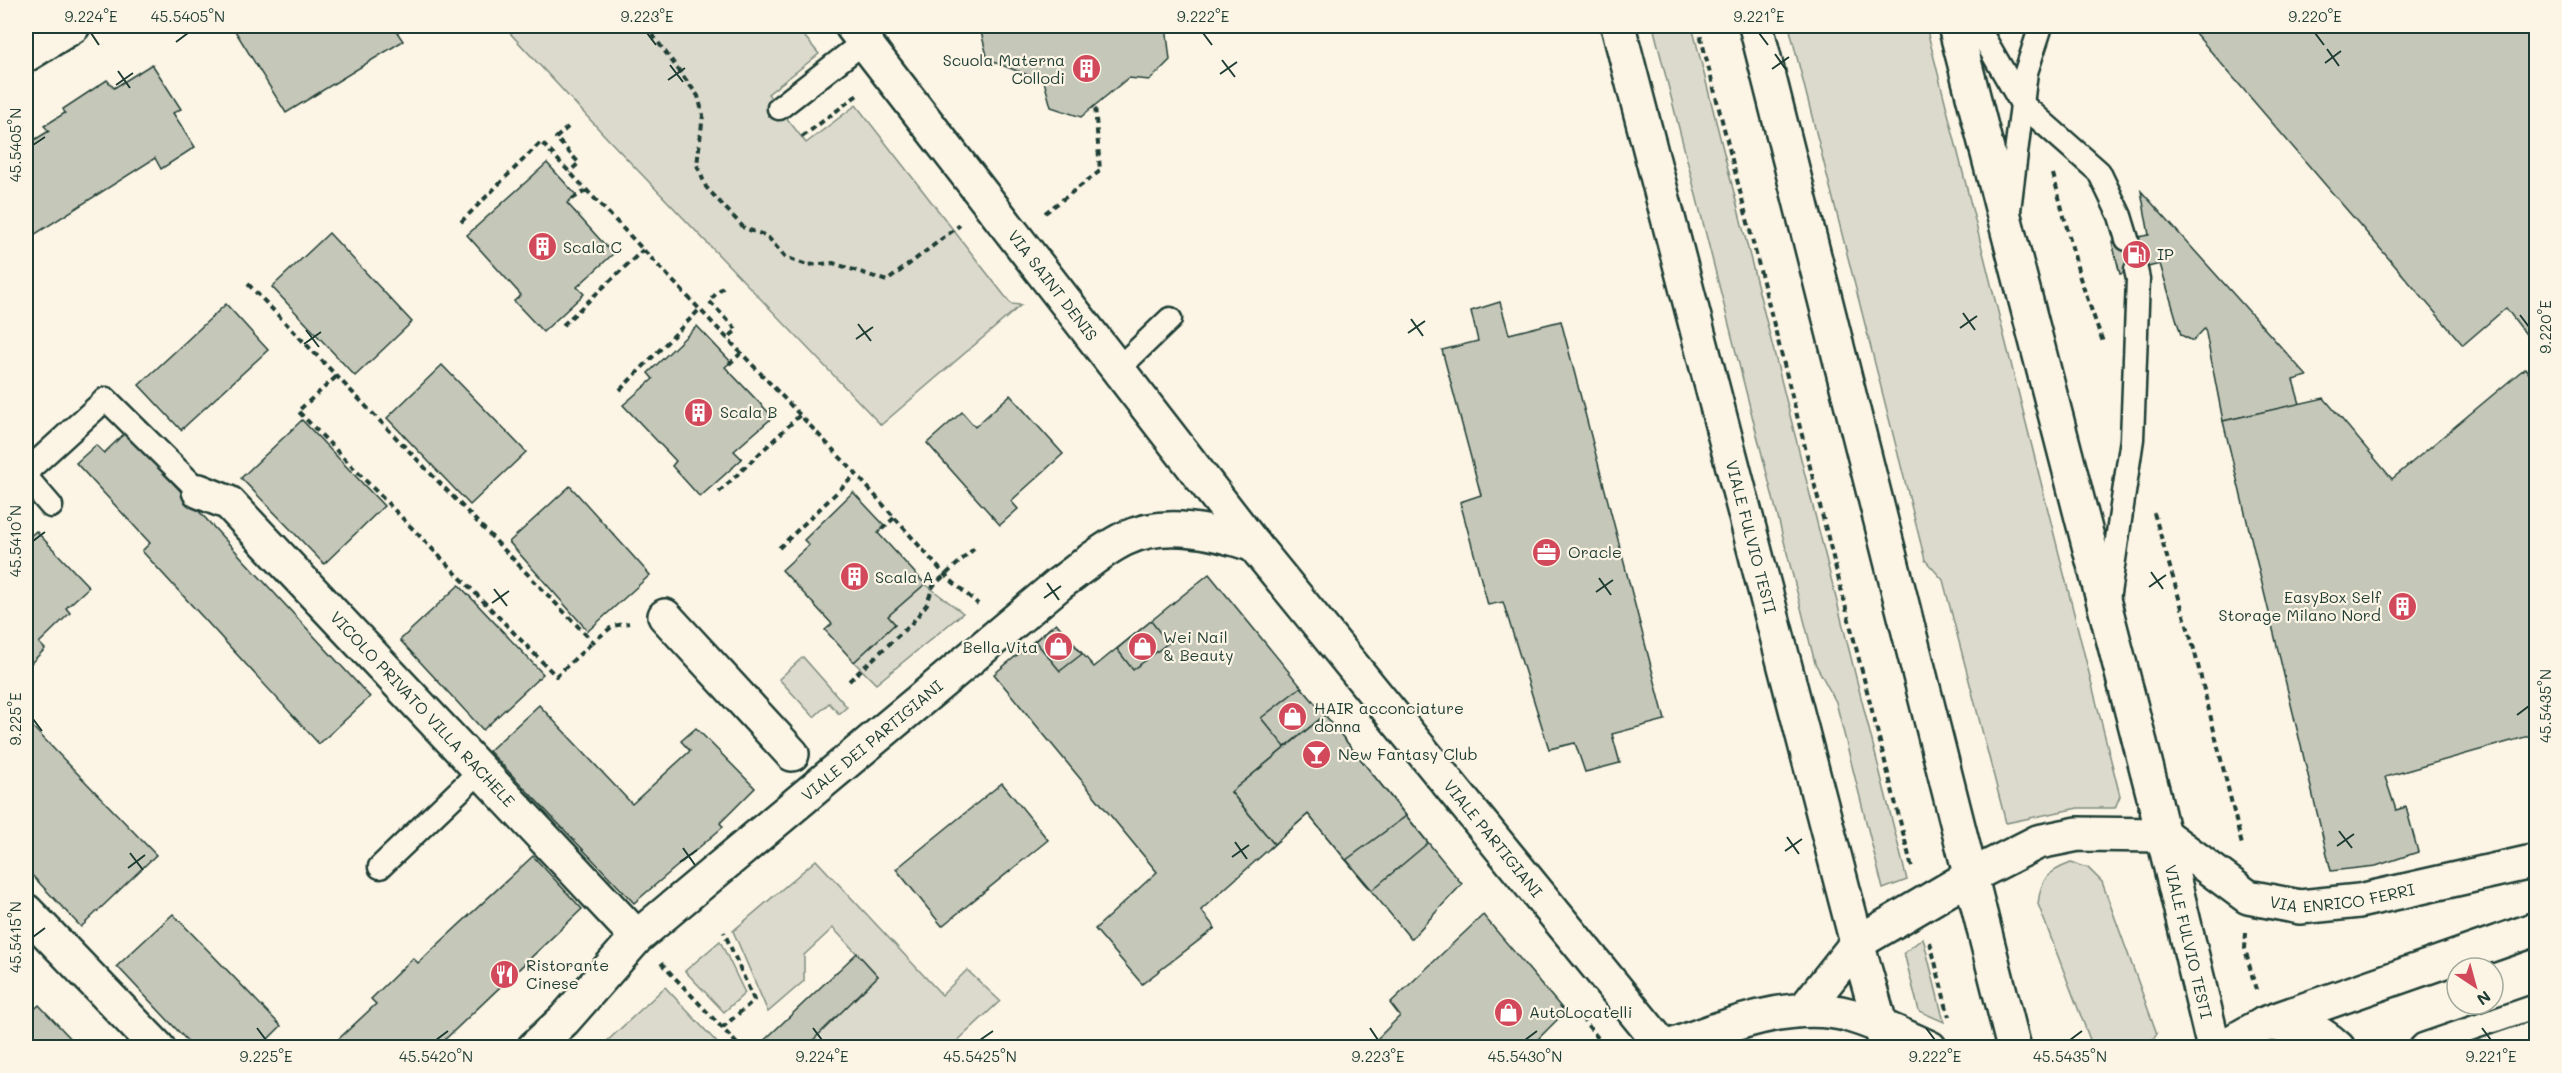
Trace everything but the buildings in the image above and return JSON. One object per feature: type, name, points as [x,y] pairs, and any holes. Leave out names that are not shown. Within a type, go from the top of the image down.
[{"type":"street","points":[[26,55],[74,26]]},
{"type":"street","name":"VIALE FULVIO TESTI","points":[[1618,26],[1857,943],[1884,1037]]},
{"type":"street","points":[[1734,26],[1777,105]]},
{"type":"street","points":[[1756,26],[2014,1047]]},
{"type":"street","name":"VIALE FULVIO TESTI","points":[[1955,26],[2164,835],[2214,1047]]},
{"type":"street","name":"VIA SAINT DENIS","points":[[859,33],[1254,545]]},
{"type":"street","name":"VICOLO PRIVATO VILLA RACHELE","points":[[199,491],[229,503],[637,937]]},
{"type":"street","name":"VIALE DEI PARTIGIANI","points":[[534,1047],[564,1020],[637,937],[1059,584],[1122,540],[1148,530],[1184,529],[1232,537],[1254,545]]},
{"type":"street","name":"VIALE PARTIGIANI","points":[[1254,545],[1666,1047],[1733,1023],[1804,1010],[1847,1014],[1884,1037],[1940,1036]]},
{"type":"street","points":[[665,616],[792,754]]},
{"type":"street","points":[[1804,1010],[1857,943],[1971,876],[2038,842],[2078,834],[2164,835]]},
{"type":"street","name":"VIA ENRICO FERRI","points":[[2164,835],[2248,897],[2300,907],[2359,901],[2536,861]]},
{"type":"street","points":[[26,911],[158,1047]]},
{"type":"street","points":[[2221,1047],[2261,1013],[2536,929]]},
{"type":"street","points":[[2261,1013],[2321,1032],[2338,1047]]},
{"type":"lane","points":[[1977,26],[2022,104],[2099,172],[2121,216],[2127,239]]},
{"type":"lane","points":[[2007,223],[2026,72],[2041,26]]},
{"type":"lane","points":[[778,108],[859,33]]},
{"type":"lane","points":[[2106,611],[2132,439],[2138,279],[2136,270]]},
{"type":"lane","points":[[1118,369],[1170,319]]},
{"type":"lane","points":[[26,472],[106,399],[199,491]]},
{"type":"lane","points":[[26,477],[51,506]]},
{"type":"lane","points":[[380,867],[480,771]]},
{"type":"lane","points":[[2420,1047],[2536,1006]]},
{"type":"path","points":[[646,26],[698,96],[703,115],[697,165],[706,187],[744,228],[767,236],[785,257],[807,266],[832,262],[887,280],[961,225]]},
{"type":"path","points":[[1698,26],[1908,853]]},
{"type":"path","points":[[802,137],[861,92]]},
{"type":"path","points":[[1045,213],[1100,171],[1095,105]]},
{"type":"path","points":[[568,127],[556,138],[579,163],[569,172]]},
{"type":"path","points":[[462,222],[541,142],[856,474],[945,575],[984,611]]},
{"type":"path","points":[[2055,182],[2080,278],[2106,352]]},
{"type":"path","points":[[572,199],[586,191]]},
{"type":"path","points":[[563,325],[643,250]]},
{"type":"path","points":[[248,284],[592,642]]},
{"type":"path","points":[[723,287],[709,301],[737,330],[726,339]]},
{"type":"path","points":[[620,390],[700,309]]},
{"type":"path","points":[[729,364],[740,354]]},
{"type":"path","points":[[336,377],[298,411],[556,676],[592,642],[613,626],[665,616]]},
{"type":"path","points":[[719,492],[800,415]]},
{"type":"path","points":[[779,548],[856,474]]},
{"type":"path","points":[[2152,505],[2194,649],[2242,849]]},
{"type":"path","points":[[882,529],[894,518]]},
{"type":"path","points":[[849,681],[912,622],[927,604],[933,586],[977,546]]},
{"type":"path","points":[[722,1028],[754,1000],[724,932]]},
{"type":"path","points":[[1930,943],[1940,1036]]},
{"type":"path","points":[[2246,949],[2261,1013]]},
{"type":"path","points":[[672,975],[741,1047]]},
{"type":"path","points":[[1581,1017],[1606,1047]]},
{"type":"shaded area","points":[[517,26],[796,26],[819,54],[768,94],[806,143],[856,105],[1011,304],[1021,305],[881,425],[509,32]]},
{"type":"shaded area","points":[[1653,26],[1692,26],[1907,880],[1883,889],[1836,702],[1815,663]]},
{"type":"shaded area","points":[[1789,26],[1926,26],[2120,796],[2115,808],[2078,808],[2006,823],[1943,580],[1925,560]]},
{"type":"shaded area","points":[[925,584],[963,613],[876,684],[854,662],[895,624],[888,616]]},
{"type":"shaded area","points":[[803,657],[847,707],[839,714],[829,703],[814,717],[779,679]]},
{"type":"shaded area","points":[[816,860],[942,995],[967,970],[1000,1001],[951,1047],[805,1047],[878,976],[833,928],[804,955],[804,981],[768,1012],[733,931]]},
{"type":"shaded area","points":[[2071,863],[2088,868],[2102,882],[2157,1034],[2148,1047],[2095,1048],[2092,1045],[2038,904],[2043,882],[2047,877]]},
{"type":"shaded area","points":[[1923,938],[1944,1022],[1919,1011],[1904,953]]},
{"type":"shaded area","points":[[720,941],[745,993],[724,1012],[685,971]]},
{"type":"shaded area","points":[[665,987],[721,1047],[604,1047],[603,1045]]},
{"type":"place","name":"Scuola Materna Collodi","points":[[1086,69]]},
{"type":"place","name":"Scala C","points":[[542,247]]},
{"type":"place","name":"IP","points":[[2136,254]]},
{"type":"place","name":"Scala B","points":[[699,412]]},
{"type":"place","name":"Oracle","points":[[1547,552]]},
{"type":"place","name":"Scala A","points":[[854,577]]},
{"type":"place","name":"EasyBox Self Storage Milano Nord","points":[[2402,606]]},
{"type":"place","name":"Wei Nail & Beauty","points":[[1142,646]]},
{"type":"place","name":"Bella Vita","points":[[1059,647]]},
{"type":"place","name":"HAIR acconciature donna","points":[[1293,717]]},
{"type":"place","name":"New Fantasy Club","points":[[1317,754]]},
{"type":"place","name":"Ristorante Cinese","points":[[505,974]]},
{"type":"place","name":"AutoLocatelli","points":[[1508,1012]]}]
